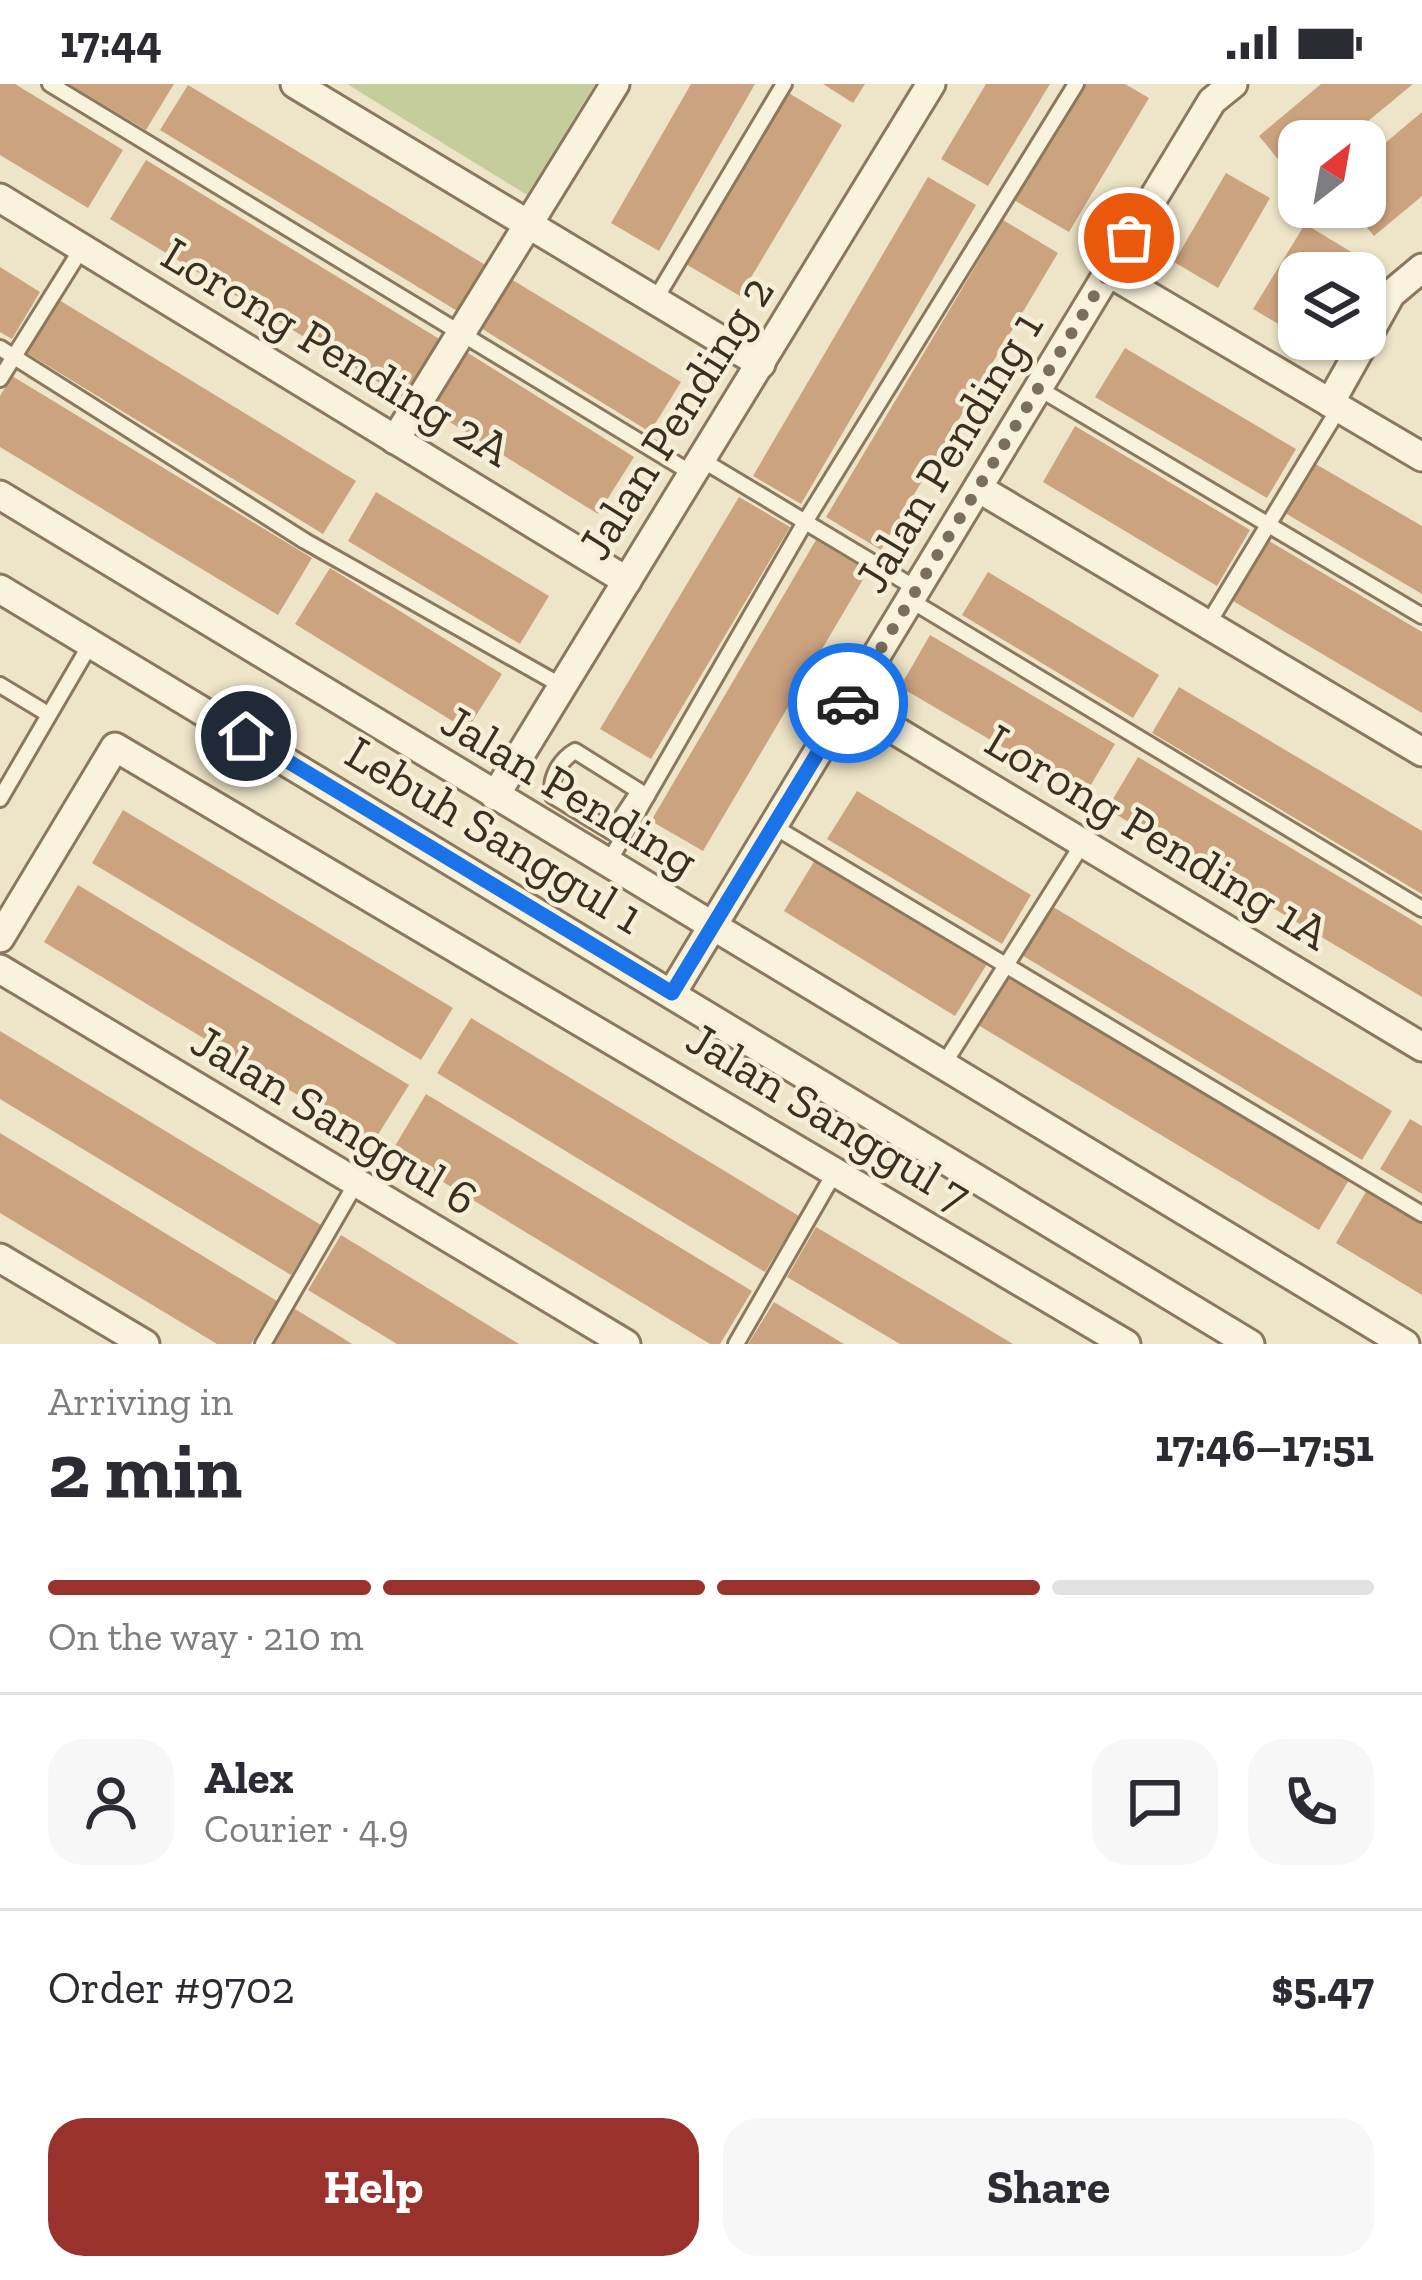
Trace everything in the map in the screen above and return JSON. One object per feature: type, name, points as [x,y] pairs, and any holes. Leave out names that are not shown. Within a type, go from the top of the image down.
[{"type":"street","points":[[295,84],[761,364]]},
{"type":"street","points":[[395,440],[615,84]]},
{"type":"street","name":"Jalan Pending 2","points":[[495,796],[931,84]]},
{"type":"street","name":"Jalan Pending 1","points":[[672,993],[1212,100],[1233,84]]},
{"type":"street","name":"Lorong Pending 2A","points":[[0,198],[627,581]]},
{"type":"street","points":[[1335,405],[1391,295],[1422,268]]},
{"type":"street","points":[[1108,272],[1422,457]]},
{"type":"street","points":[[978,488],[1422,752]]},
{"type":"street","name":"Jalan Pending","points":[[0,495],[711,929],[1405,1344]]},
{"type":"street","name":"Lebuh Sanggul 1","points":[[0,589],[1250,1344]]},
{"type":"street","name":"Lorong Pending 1A","points":[[848,702],[1422,1047]]},
{"type":"street","name":"Jalan Sanggul 7","points":[[0,938],[115,747],[1126,1344]]},
{"type":"street","name":"Jalan Sanggul 6","points":[[0,969],[626,1344]]},
{"type":"street","points":[[0,1258],[145,1344]]},
{"type":"lane","points":[[50,84],[460,333],[697,467],[805,522],[1422,909]]},
{"type":"lane","points":[[655,300],[784,84]]},
{"type":"lane","points":[[608,865],[643,794],[805,522],[1076,84]]},
{"type":"lane","points":[[0,379],[7,352],[82,248]]},
{"type":"lane","points":[[7,352],[304,541],[562,686]]},
{"type":"lane","points":[[1038,388],[1422,616]]},
{"type":"lane","points":[[1208,624],[1335,405]]},
{"type":"lane","points":[[0,799],[91,642]]},
{"type":"lane","points":[[0,686],[48,714]]},
{"type":"lane","points":[[574,751],[643,794],[612,832],[553,796],[550,785],[564,758],[574,751]]},
{"type":"lane","points":[[773,826],[1422,1214]]},
{"type":"lane","points":[[942,1067],[1083,843]]},
{"type":"lane","points":[[736,1344],[835,1172]]},
{"type":"lane","points":[[263,1344],[355,1185]]},
{"type":"green space","points":[[347,84],[595,84],[527,195]]},
{"type":"building","points":[[0,84],[15,84],[123,150],[88,208],[0,155]]},
{"type":"building","points":[[69,84],[174,84],[146,130]]},
{"type":"building","points":[[691,84],[755,84],[659,251],[611,223]]},
{"type":"building","points":[[823,84],[865,84],[853,103]]},
{"type":"building","points":[[986,84],[1050,84],[988,186],[941,159]]},
{"type":"building","points":[[1082,84],[1125,84],[1149,98],[1069,232],[1014,200]]},
{"type":"building","points":[[1321,84],[1413,84],[1369,120],[1278,120]]},
{"type":"building","points":[[188,85],[487,266],[459,312],[160,130]]},
{"type":"building","points":[[787,92],[842,125],[740,296],[684,263]]},
{"type":"building","points":[[1422,112],[1422,196],[1386,226],[1386,142]]},
{"type":"building","points":[[1278,120],[1278,159],[1259,136]]},
{"type":"building","points":[[146,160],[441,340],[406,399],[110,219]]},
{"type":"building","points":[[1226,173],[1270,198],[1218,288],[1174,262]]},
{"type":"building","points":[[928,177],[976,205],[801,504],[753,476]]},
{"type":"building","points":[[1003,220],[1058,253],[881,550],[826,517]]},
{"type":"building","points":[[1303,228],[1312,228],[1351,252],[1288,252]]},
{"type":"building","points":[[0,267],[40,292],[12,339],[0,332]]},
{"type":"building","points":[[1278,268],[1278,324],[1253,309]]},
{"type":"building","points":[[506,276],[681,382],[650,432],[476,325]]},
{"type":"building","points":[[59,300],[356,481],[323,534],[27,353]]},
{"type":"building","points":[[460,348],[634,457],[598,514],[424,406]]},
{"type":"building","points":[[1125,348],[1296,449],[1267,498],[1095,397]]},
{"type":"building","points":[[12,376],[312,558],[278,615],[0,447],[0,396]]},
{"type":"building","points":[[1075,426],[1250,530],[1217,586],[1043,482]]},
{"type":"building","points":[[1314,463],[1422,526],[1422,594],[1285,513]]},
{"type":"building","points":[[376,492],[549,596],[520,644],[348,541]]},
{"type":"building","points":[[739,497],[790,527],[651,759],[600,729]]},
{"type":"building","points":[[816,540],[868,571],[703,851],[651,821]]},
{"type":"building","points":[[1269,541],[1422,632],[1422,713],[1233,601]]},
{"type":"building","points":[[330,568],[502,674],[467,730],[295,624]]},
{"type":"building","points":[[988,572],[1159,675],[1133,718],[962,615]]},
{"type":"building","points":[[930,635],[1115,744],[1085,795],[900,687]]},
{"type":"building","points":[[1179,687],[1422,831],[1422,894],[1152,733]]},
{"type":"building","points":[[1138,757],[1422,926],[1422,997],[1107,809]]},
{"type":"building","points":[[857,791],[1031,895],[1002,944],[827,839]]},
{"type":"building","points":[[123,810],[453,1008],[421,1060],[92,863]]},
{"type":"building","points":[[815,860],[987,964],[955,1016],[784,911]]},
{"type":"building","points":[[78,885],[409,1085],[374,1141],[44,942]]},
{"type":"building","points":[[1050,905],[1392,1111],[1362,1160],[1020,954]]},
{"type":"building","points":[[1008,975],[1349,1180],[1319,1230],[978,1025]]},
{"type":"building","points":[[471,1018],[799,1216],[765,1272],[437,1073]]},
{"type":"building","points":[[0,1031],[321,1225],[291,1275],[0,1099]]},
{"type":"building","points":[[426,1094],[752,1291],[720,1344],[710,1344],[392,1151]]},
{"type":"building","points":[[1410,1119],[1422,1126],[1422,1194],[1380,1169]]},
{"type":"building","points":[[0,1133],[277,1301],[251,1344],[217,1344],[0,1213]]},
{"type":"building","points":[[1367,1190],[1422,1223],[1422,1295],[1336,1243]]},
{"type":"building","points":[[816,1227],[1013,1344],[900,1344],[787,1277]]},
{"type":"building","points":[[341,1235],[519,1344],[397,1344],[308,1290]]},
{"type":"building","points":[[774,1302],[797,1316],[844,1344],[748,1344]]},
{"type":"building","points":[[295,1309],[341,1337],[352,1344],[274,1344]]},
{"type":"way so far","points":[[848,703],[1129,238]]},
{"type":"route","points":[[246,736],[672,993],[848,703]]}]
